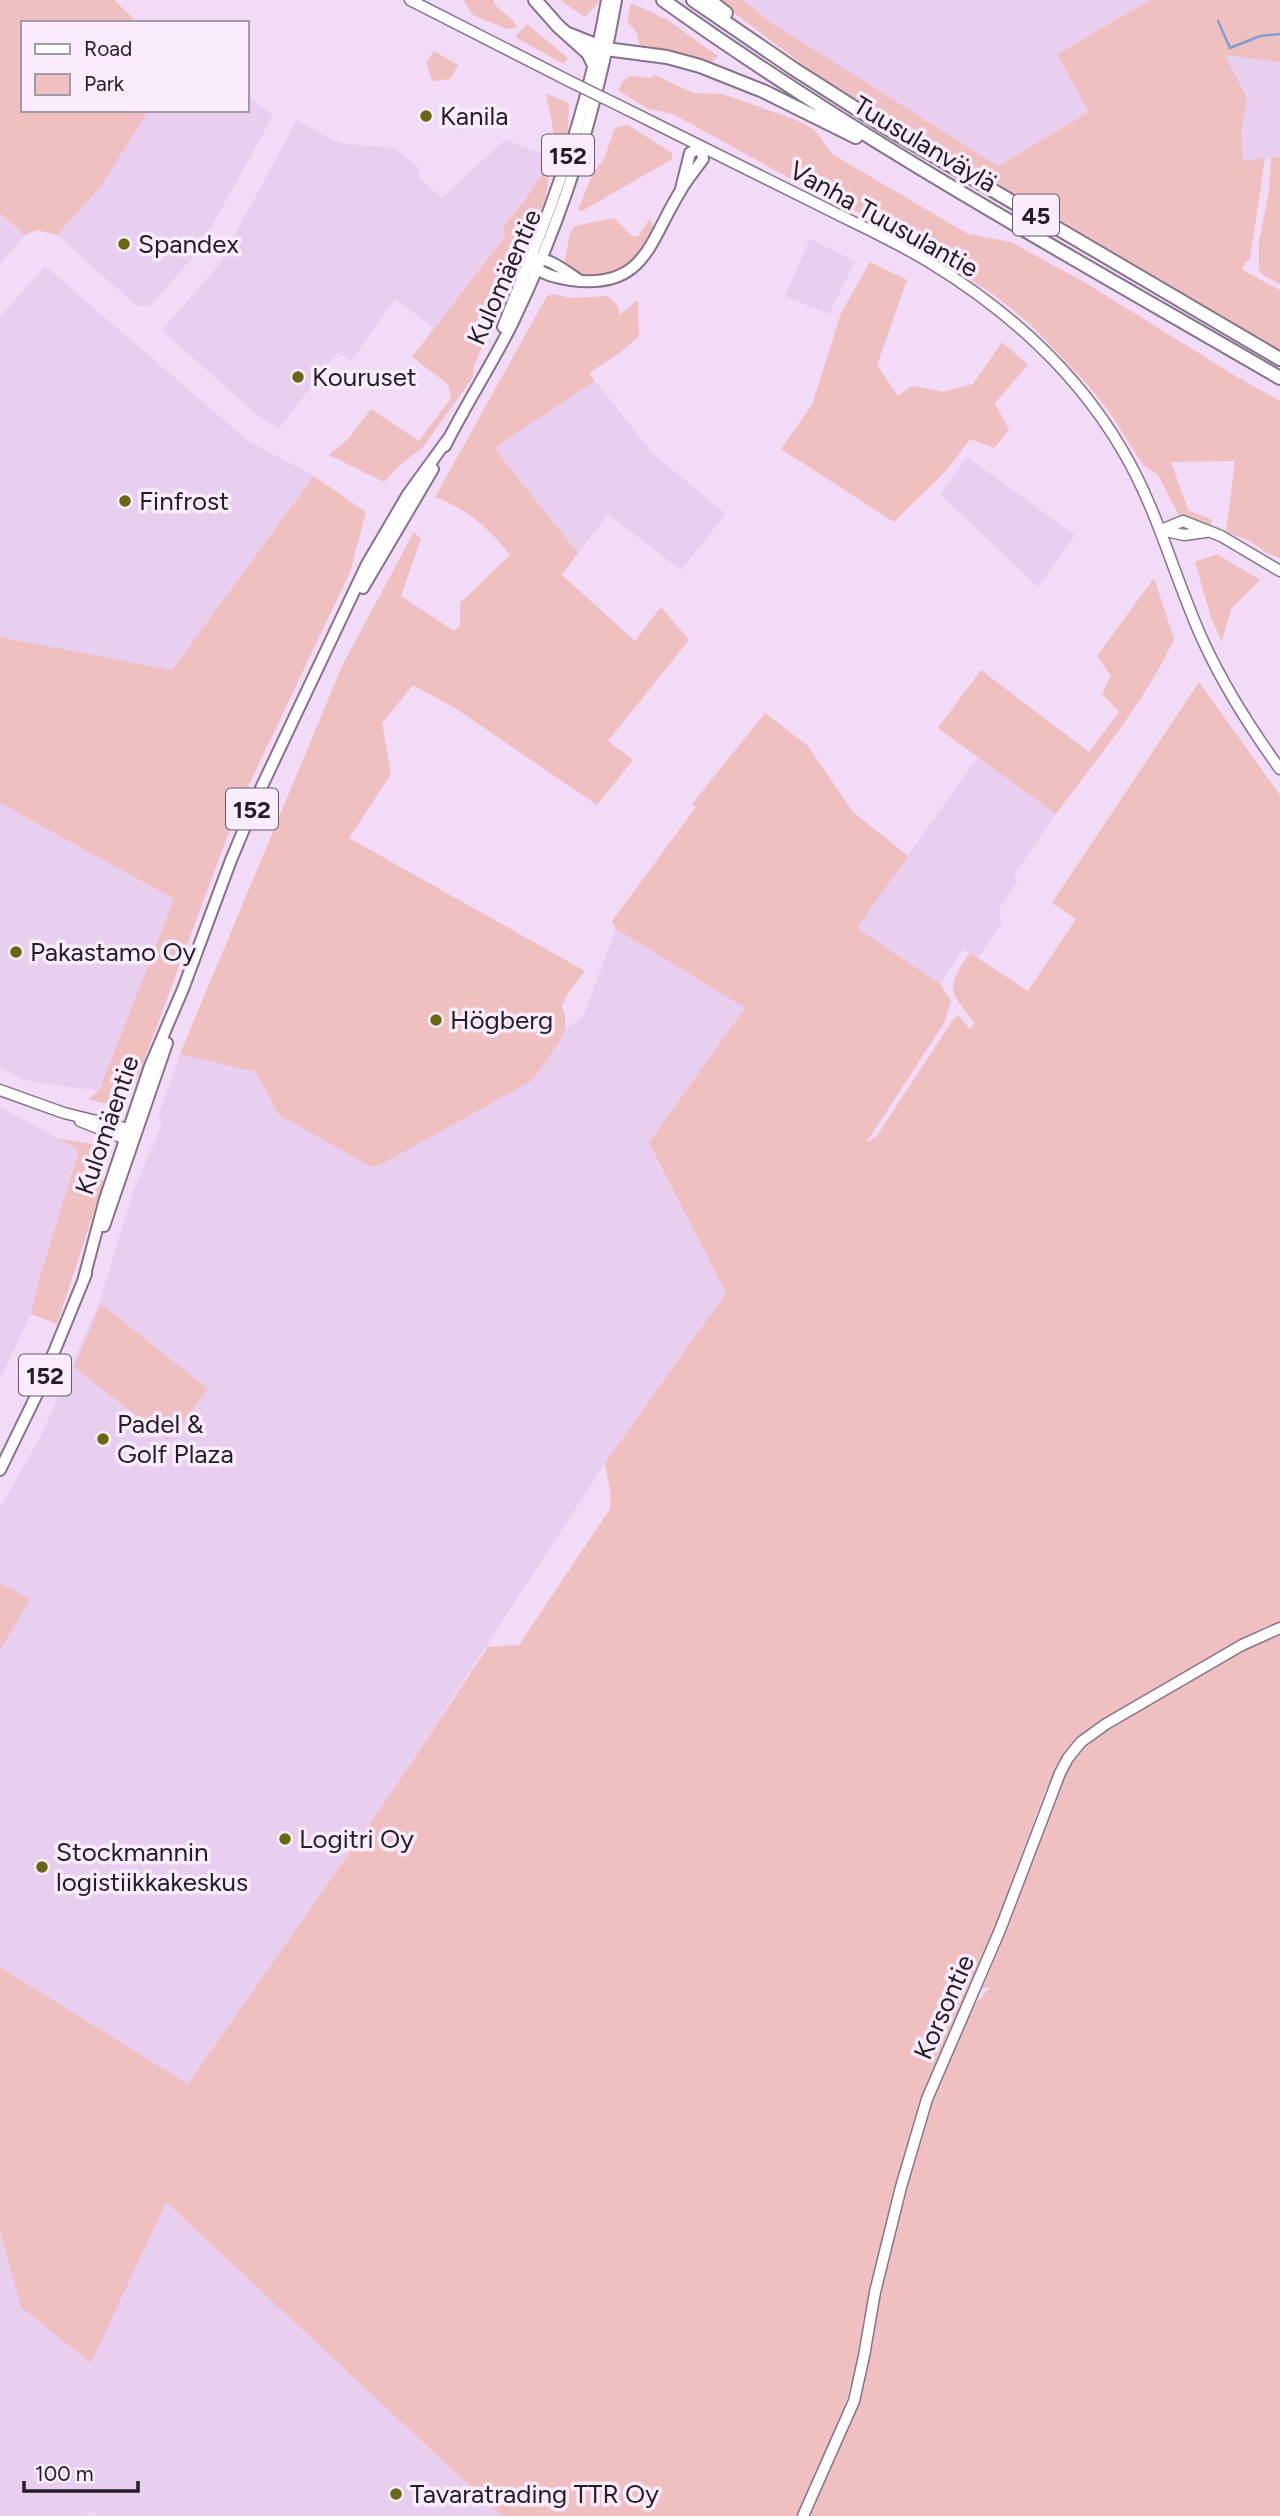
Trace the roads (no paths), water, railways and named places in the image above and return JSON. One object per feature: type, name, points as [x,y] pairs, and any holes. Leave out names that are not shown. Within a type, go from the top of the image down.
[{"type":"highway","points":[[535,0],[548,17],[588,53],[594,65]]},
{"type":"highway","name":"Tuusulanväylä","points":[[663,0],[778,80],[923,170],[1280,378]]},
{"type":"highway","name":"Tuusulanväylä","points":[[693,0],[885,127],[1280,359]]},
{"type":"highway","points":[[709,0],[794,69]]},
{"type":"highway","points":[[568,34],[602,48],[667,57],[739,80],[923,170]]},
{"type":"main road","name":"Vanha Tuusulantie","points":[[410,0],[878,234],[928,261],[993,305],[1021,328],[1048,353],[1087,399],[1123,452],[1161,530],[1181,589],[1209,653],[1237,706],[1280,769]]},
{"type":"main road","name":"Kulomäentie","points":[[0,1470],[36,1396],[84,1278],[131,1136],[150,1066],[262,786],[335,635],[435,466],[512,324],[571,175],[613,1]]},
{"type":"main road","name":"Kulomäentie","points":[[536,262],[594,65],[602,48]]},
{"type":"main road","points":[[536,262],[551,276],[598,282],[615,278],[639,264],[653,245],[681,189],[691,153],[701,147]]},
{"type":"main road","points":[[1161,530],[1179,521],[1210,531],[1280,571]]},
{"type":"main road","points":[[0,1090],[131,1136]]},
{"type":"main road","name":"Korsontie","points":[[803,2516],[853,2401],[864,2356],[874,2292],[927,2099],[1000,1930],[1068,1758],[1082,1742],[1106,1724],[1242,1645],[1280,1628]]},
{"type":"waterway","points":[[1218,21],[1230,48],[1260,36],[1280,34]]},
{"type":"place","name":"Kanila","points":[[426,116]]},
{"type":"place","name":"Spandex","points":[[124,244]]},
{"type":"place","name":"Kouruset","points":[[298,377]]},
{"type":"place","name":"Finfrost","points":[[125,501]]},
{"type":"place","name":"Pakastamo Oy","points":[[16,952]]},
{"type":"place","name":"Högberg","points":[[436,1020]]},
{"type":"place","name":"Padel & Golf Plaza","points":[[103,1439]]},
{"type":"place","name":"Logitri Oy","points":[[285,1839]]},
{"type":"place","name":"Stockmannin logistiikkakeskus","points":[[42,1867]]},
{"type":"place","name":"Tavaratrading TTR Oy","points":[[396,2494]]}]
